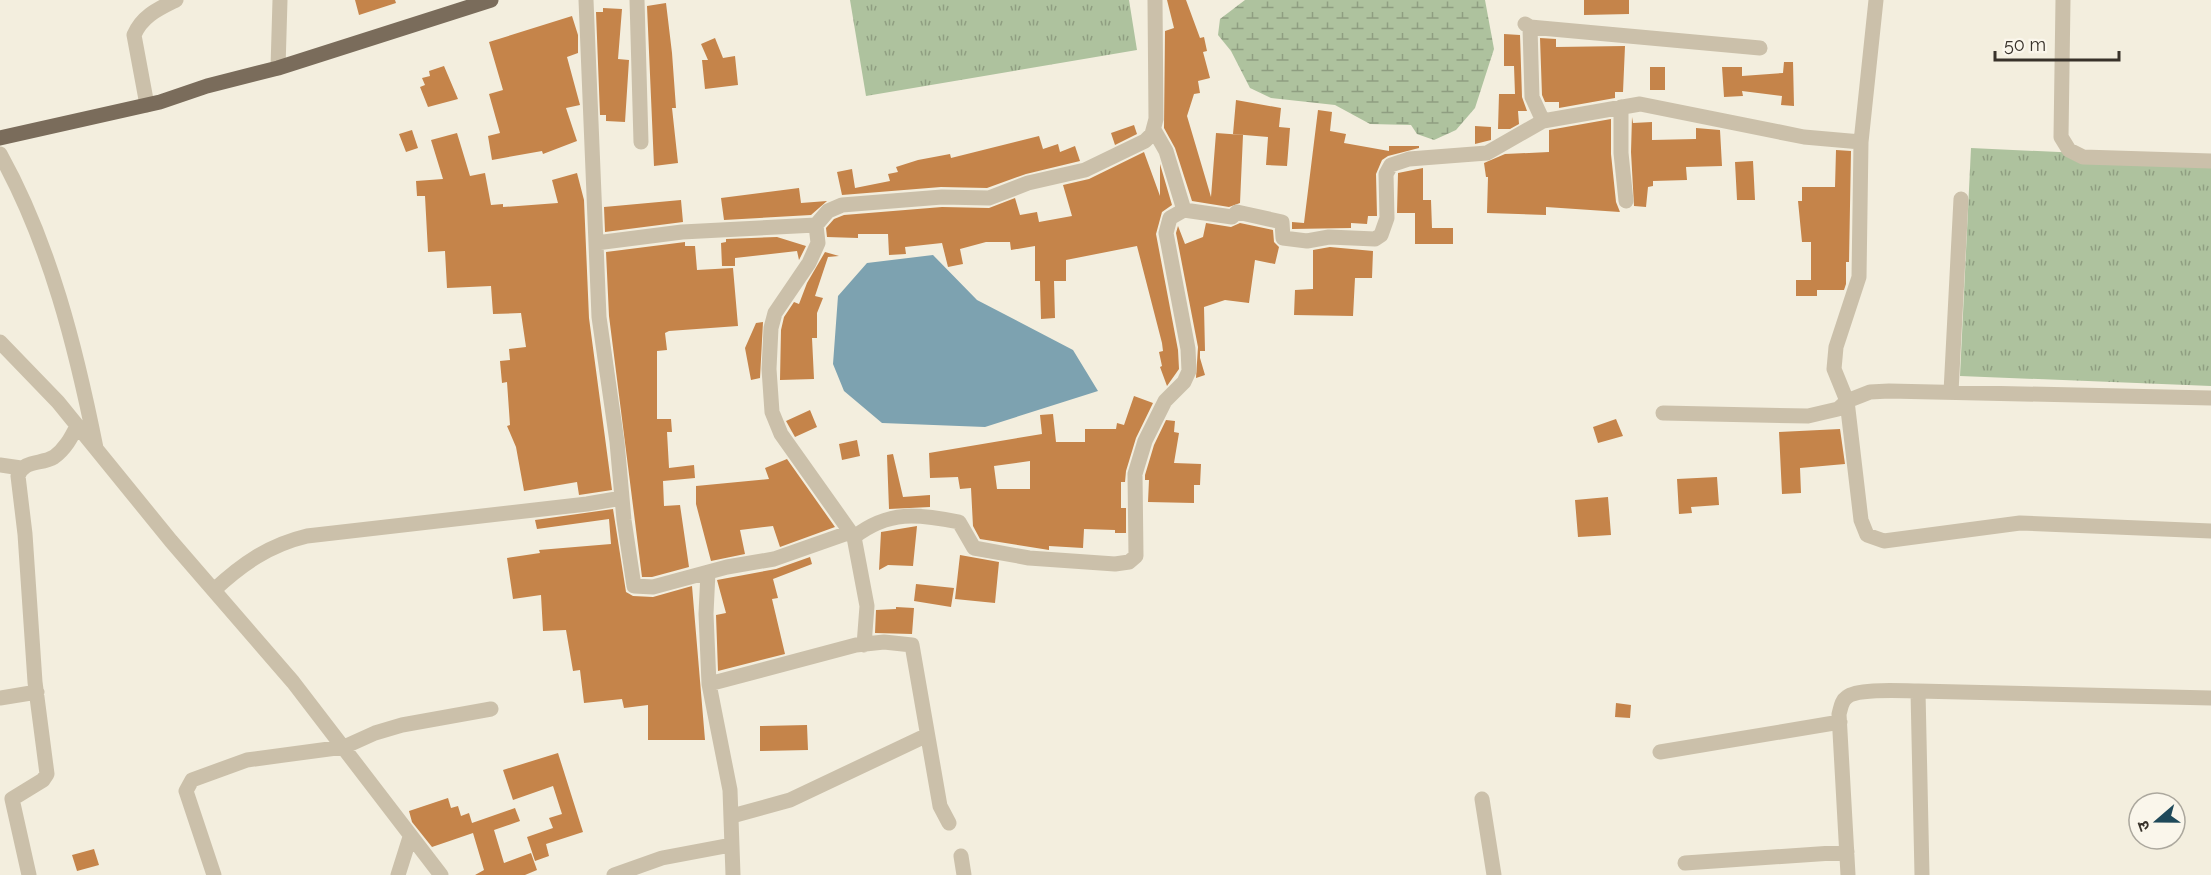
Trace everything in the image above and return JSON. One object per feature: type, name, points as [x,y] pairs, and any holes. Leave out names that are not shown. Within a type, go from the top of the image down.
[{"type":"main road","points":[[0,138],[147,105],[278,68],[491,0]]},
{"type":"street","points":[[147,105],[134,35],[138,25],[147,15],[176,0]]},
{"type":"street","points":[[278,68],[280,0]]},
{"type":"street","points":[[586,0],[599,317],[634,586],[653,587],[708,572],[774,560],[848,532],[854,537]]},
{"type":"street","points":[[637,0],[641,142]]},
{"type":"street","points":[[1155,0],[1154,130],[1166,152],[1184,210]]},
{"type":"street","points":[[1876,0],[1861,142],[1859,277],[1834,360],[1834,369],[1847,401],[1861,520],[1867,535],[1872,539],[1900,539],[2020,523],[2211,531]]},
{"type":"street","points":[[2063,0],[2059,117],[2061,137],[2069,150],[2083,157],[2211,161]]},
{"type":"street","points":[[1543,121],[1532,97],[1527,26],[1760,48]]},
{"type":"street","points":[[854,537],[871,524],[888,519],[928,516],[959,522],[974,548],[1029,558],[1115,564],[1130,562],[1136,556],[1135,474],[1145,441],[1166,401],[1184,382],[1189,371],[1188,349],[1166,233],[1170,218],[1184,210],[1232,218],[1238,212],[1281,222],[1283,238],[1307,242],[1329,237],[1375,239],[1386,228],[1386,174],[1391,165],[1409,159],[1486,153],[1543,121],[1641,104],[1804,137],[1861,142]]},
{"type":"street","points":[[1621,107],[1621,153],[1626,201]]},
{"type":"street","points":[[596,243],[682,232],[816,225],[828,211],[842,205],[942,197],[989,198],[1028,183],[1085,170],[1145,141],[1154,130]]},
{"type":"street","points":[[0,154],[30,214],[63,310],[96,451]]},
{"type":"street","points":[[1951,392],[1961,199]]},
{"type":"street","points":[[816,225],[818,243],[809,263],[775,313],[771,328],[769,369],[772,412],[781,434],[854,537],[867,606],[864,645]]},
{"type":"street","points":[[0,342],[18,357],[293,682],[441,875]]},
{"type":"street","points":[[1663,413],[1808,416],[1838,409],[1847,401],[1870,392],[1889,391],[2211,398]]},
{"type":"street","points":[[0,465],[21,468],[54,457],[66,446],[77,426]]},
{"type":"street","points":[[21,468],[18,484],[25,534],[46,777],[13,796],[11,804],[29,875]]},
{"type":"street","points":[[214,590],[236,569],[269,548],[307,536],[622,498]]},
{"type":"street","points":[[708,572],[706,614],[709,684],[730,790],[733,875]]},
{"type":"street","points":[[709,684],[864,645],[884,642],[912,645],[940,806],[949,824]]},
{"type":"street","points":[[1918,691],[1922,875]]},
{"type":"street","points":[[1848,875],[1840,722],[1842,703],[1848,696],[1859,693],[1918,691],[2211,698]]},
{"type":"street","points":[[0,698],[37,692]]},
{"type":"street","points":[[214,875],[186,791],[192,780],[247,760],[344,747],[375,733],[402,725],[491,709]]},
{"type":"street","points":[[1660,752],[1840,722]]},
{"type":"street","points":[[732,816],[789,801],[921,738]]},
{"type":"street","points":[[1482,799],[1494,875]]},
{"type":"street","points":[[398,875],[410,837]]},
{"type":"street","points":[[614,875],[662,858],[731,845]]},
{"type":"street","points":[[1685,863],[1847,852]]},
{"type":"street","points":[[961,856],[964,875]]},
{"type":"green space","points":[[850,0],[1129,0],[1137,50],[866,96]]},
{"type":"green space","points":[[1245,0],[1485,0],[1494,49],[1475,108],[1456,130],[1434,140],[1417,134],[1411,125],[1370,124],[1335,105],[1271,98],[1250,88],[1231,51],[1218,35],[1220,19]]},
{"type":"green space","points":[[1971,148],[2211,159],[2211,386],[1960,376]]},
{"type":"water","points":[[933,255],[977,300],[1073,350],[1098,391],[985,427],[882,423],[844,391],[833,364],[838,296],[867,263]]},
{"type":"building","points":[[355,0],[395,0],[396,3],[359,15]]},
{"type":"building","points":[[1167,0],[1186,0],[1200,38],[1204,37],[1207,51],[1203,52],[1210,78],[1198,81],[1200,93],[1194,94],[1187,116],[1211,197],[1216,133],[1243,135],[1240,203],[1229,207],[1192,201],[1175,148],[1164,128],[1165,31],[1174,28]]},
{"type":"building","points":[[1584,0],[1629,0],[1629,14],[1584,15]]},
{"type":"building","points":[[666,3],[672,53],[676,108],[672,108],[678,163],[654,166],[647,6]]},
{"type":"building","points":[[603,8],[622,9],[618,59],[629,60],[625,122],[606,121],[606,115],[600,115],[596,12],[603,12]]},
{"type":"building","points":[[572,16],[578,35],[578,53],[567,57],[580,105],[566,108],[577,141],[543,154],[542,151],[492,160],[488,136],[500,133],[489,94],[503,90],[489,42]]},
{"type":"building","points":[[1504,34],[1520,35],[1522,97],[1527,111],[1518,111],[1519,124],[1510,129],[1498,129],[1499,94],[1515,94],[1514,66],[1504,66]]},
{"type":"building","points":[[715,38],[723,58],[735,56],[738,85],[705,89],[702,60],[708,60],[701,44]]},
{"type":"building","points":[[1540,38],[1556,39],[1556,47],[1625,46],[1623,92],[1615,92],[1615,98],[1559,108],[1559,102],[1545,102],[1542,95]]},
{"type":"building","points":[[1784,62],[1793,62],[1794,106],[1781,105],[1782,96],[1742,91],[1743,96],[1724,97],[1722,67],[1742,67],[1742,76],[1783,73]]},
{"type":"building","points":[[444,66],[458,99],[428,107],[420,87],[425,85],[422,78],[430,76],[429,71]]},
{"type":"building","points":[[1650,67],[1665,67],[1665,90],[1650,90]]},
{"type":"building","points":[[1236,100],[1281,108],[1279,127],[1290,128],[1287,166],[1266,165],[1268,137],[1233,134]]},
{"type":"building","points":[[1318,110],[1332,112],[1330,131],[1346,134],[1344,143],[1389,151],[1389,146],[1419,146],[1419,148],[1388,156],[1382,160],[1376,174],[1377,216],[1368,216],[1367,224],[1351,223],[1351,228],[1292,229],[1292,222],[1304,223]]},
{"type":"building","points":[[1632,117],[1633,123],[1652,122],[1652,140],[1696,139],[1696,128],[1720,130],[1722,166],[1686,167],[1687,180],[1653,181],[1653,186],[1648,187],[1646,207],[1634,206]]},
{"type":"building","points":[[1611,119],[1611,154],[1616,202],[1620,212],[1546,207],[1546,215],[1487,213],[1488,177],[1486,177],[1484,163],[1505,154],[1549,152],[1549,130]]},
{"type":"building","points":[[1134,125],[1137,134],[1115,145],[1111,133]]},
{"type":"building","points":[[1475,126],[1491,127],[1491,140],[1475,144]]},
{"type":"building","points":[[412,130],[418,148],[406,152],[399,134]]},
{"type":"building","points":[[457,133],[470,176],[485,173],[491,205],[503,204],[503,207],[558,203],[552,180],[577,173],[584,200],[589,318],[612,490],[579,495],[577,482],[524,491],[516,447],[507,426],[510,425],[507,382],[502,383],[500,361],[510,360],[509,349],[526,347],[521,313],[493,314],[491,286],[447,288],[445,251],[428,252],[425,196],[417,196],[416,181],[443,179],[431,140]]},
{"type":"building","points":[[1039,136],[1043,149],[1058,144],[1060,152],[1075,146],[1080,161],[1026,174],[987,188],[941,187],[842,195],[837,172],[852,169],[855,188],[890,181],[888,174],[898,172],[896,167],[918,160],[950,154],[951,158]]},
{"type":"building","points":[[1836,150],[1851,151],[1849,262],[1846,262],[1846,284],[1844,290],[1817,290],[1817,296],[1796,296],[1796,280],[1811,280],[1811,242],[1802,242],[1798,201],[1802,201],[1802,187],[1835,187]]},
{"type":"building","points":[[1144,152],[1160,196],[1160,164],[1172,205],[1162,212],[1156,234],[1178,350],[1179,369],[1167,386],[1160,367],[1162,366],[1159,352],[1163,351],[1162,343],[1137,246],[1066,260],[1066,281],[1054,281],[1055,318],[1041,319],[1040,281],[1035,281],[1035,246],[1011,250],[1010,242],[986,242],[960,249],[963,264],[948,267],[942,243],[905,247],[906,254],[889,255],[888,234],[858,234],[858,238],[827,237],[826,228],[834,219],[844,215],[942,207],[989,208],[1015,198],[1020,215],[1037,212],[1039,222],[1072,216],[1063,185],[1089,179]]},
{"type":"building","points":[[1753,161],[1755,200],[1737,200],[1735,162]]},
{"type":"building","points":[[1423,168],[1423,200],[1431,200],[1432,228],[1453,228],[1453,244],[1415,244],[1415,213],[1397,213],[1398,173]]},
{"type":"building","points":[[799,188],[801,203],[827,201],[811,215],[724,220],[721,198]]},
{"type":"building","points":[[681,200],[683,222],[605,232],[604,207]]},
{"type":"building","points":[[1206,223],[1231,227],[1240,223],[1273,230],[1274,242],[1279,247],[1275,264],[1255,260],[1249,303],[1225,300],[1204,307],[1205,351],[1200,351],[1200,358],[1205,375],[1196,378],[1198,347],[1176,233],[1178,226],[1185,244],[1203,237]]},
{"type":"building","points":[[777,237],[806,246],[799,260],[797,251],[735,258],[735,266],[722,266],[721,243],[726,242],[726,239]]},
{"type":"building","points":[[685,242],[685,246],[695,246],[697,270],[733,268],[738,326],[669,331],[665,333],[667,350],[657,351],[657,419],[671,419],[672,432],[667,432],[669,468],[694,465],[695,478],[663,481],[664,506],[680,505],[689,567],[652,577],[642,577],[609,316],[606,252]]},
{"type":"building","points":[[1330,247],[1373,251],[1372,278],[1355,278],[1353,316],[1294,315],[1295,290],[1313,289],[1313,250]]},
{"type":"building","points":[[825,252],[839,256],[828,257],[815,296],[823,298],[817,313],[817,338],[812,338],[814,379],[780,380],[781,330],[784,317],[794,302],[799,304],[807,283]]},
{"type":"building","points":[[763,322],[760,378],[751,380],[745,348],[756,323]]},
{"type":"building","points":[[1134,396],[1153,403],[1136,438],[1125,482],[1121,482],[1121,508],[1126,508],[1126,533],[1115,533],[1115,530],[1084,529],[1083,548],[1049,546],[1049,550],[980,539],[973,526],[971,488],[960,489],[958,477],[930,478],[929,453],[1042,434],[1040,415],[1053,414],[1056,442],[1085,442],[1085,429],[1116,429],[1117,423],[1124,425]],"holes":[[[1030,461],[1030,489],[997,489],[994,466]]]},
{"type":"building","points":[[810,410],[817,427],[795,437],[786,421]]},
{"type":"building","points":[[1616,419],[1623,436],[1598,443],[1593,427]]},
{"type":"building","points":[[1166,420],[1175,421],[1174,432],[1179,433],[1174,463],[1201,464],[1200,485],[1194,485],[1194,503],[1148,502],[1149,480],[1145,480],[1145,475],[1154,445]]},
{"type":"building","points":[[1840,429],[1845,464],[1800,468],[1801,493],[1782,494],[1779,432]]},
{"type":"building","points":[[857,440],[860,456],[842,460],[839,444]]},
{"type":"building","points":[[893,454],[903,497],[930,495],[930,507],[889,509],[887,455]]},
{"type":"building","points":[[787,459],[835,527],[780,547],[773,526],[740,530],[745,554],[711,561],[696,504],[696,486],[769,479],[765,468]]},
{"type":"building","points":[[1717,477],[1719,505],[1691,507],[1692,513],[1679,514],[1677,479]]},
{"type":"building","points":[[1608,497],[1611,535],[1578,537],[1575,500]]},
{"type":"building","points":[[613,509],[626,592],[633,596],[653,597],[692,586],[705,740],[648,740],[648,705],[624,708],[622,699],[584,703],[580,670],[573,671],[566,630],[543,631],[541,595],[513,599],[507,558],[540,553],[539,550],[611,544],[609,519],[537,529],[535,520]]},
{"type":"building","points":[[917,526],[913,566],[888,565],[879,570],[881,532]]},
{"type":"building","points":[[960,555],[999,562],[995,603],[955,599]]},
{"type":"building","points":[[810,557],[812,564],[773,579],[778,598],[772,599],[785,654],[718,671],[716,615],[726,613],[717,580],[776,569]]},
{"type":"building","points":[[916,584],[954,588],[951,607],[914,601]]},
{"type":"building","points":[[896,607],[914,608],[912,634],[875,633],[876,610],[896,609]]},
{"type":"building","points":[[1616,703],[1631,705],[1630,718],[1615,717]]},
{"type":"building","points":[[807,725],[808,750],[760,751],[760,726]]},
{"type":"building","points":[[558,753],[583,832],[546,844],[549,856],[535,861],[527,837],[553,828],[549,818],[562,814],[553,786],[513,800],[503,770]]},
{"type":"building","points":[[448,798],[451,808],[458,806],[461,816],[469,813],[472,823],[515,808],[520,821],[494,830],[504,863],[531,853],[537,870],[525,875],[475,875],[484,870],[473,833],[432,847],[412,822],[409,811]]},
{"type":"building","points":[[94,849],[99,865],[77,871],[72,855]]}]
